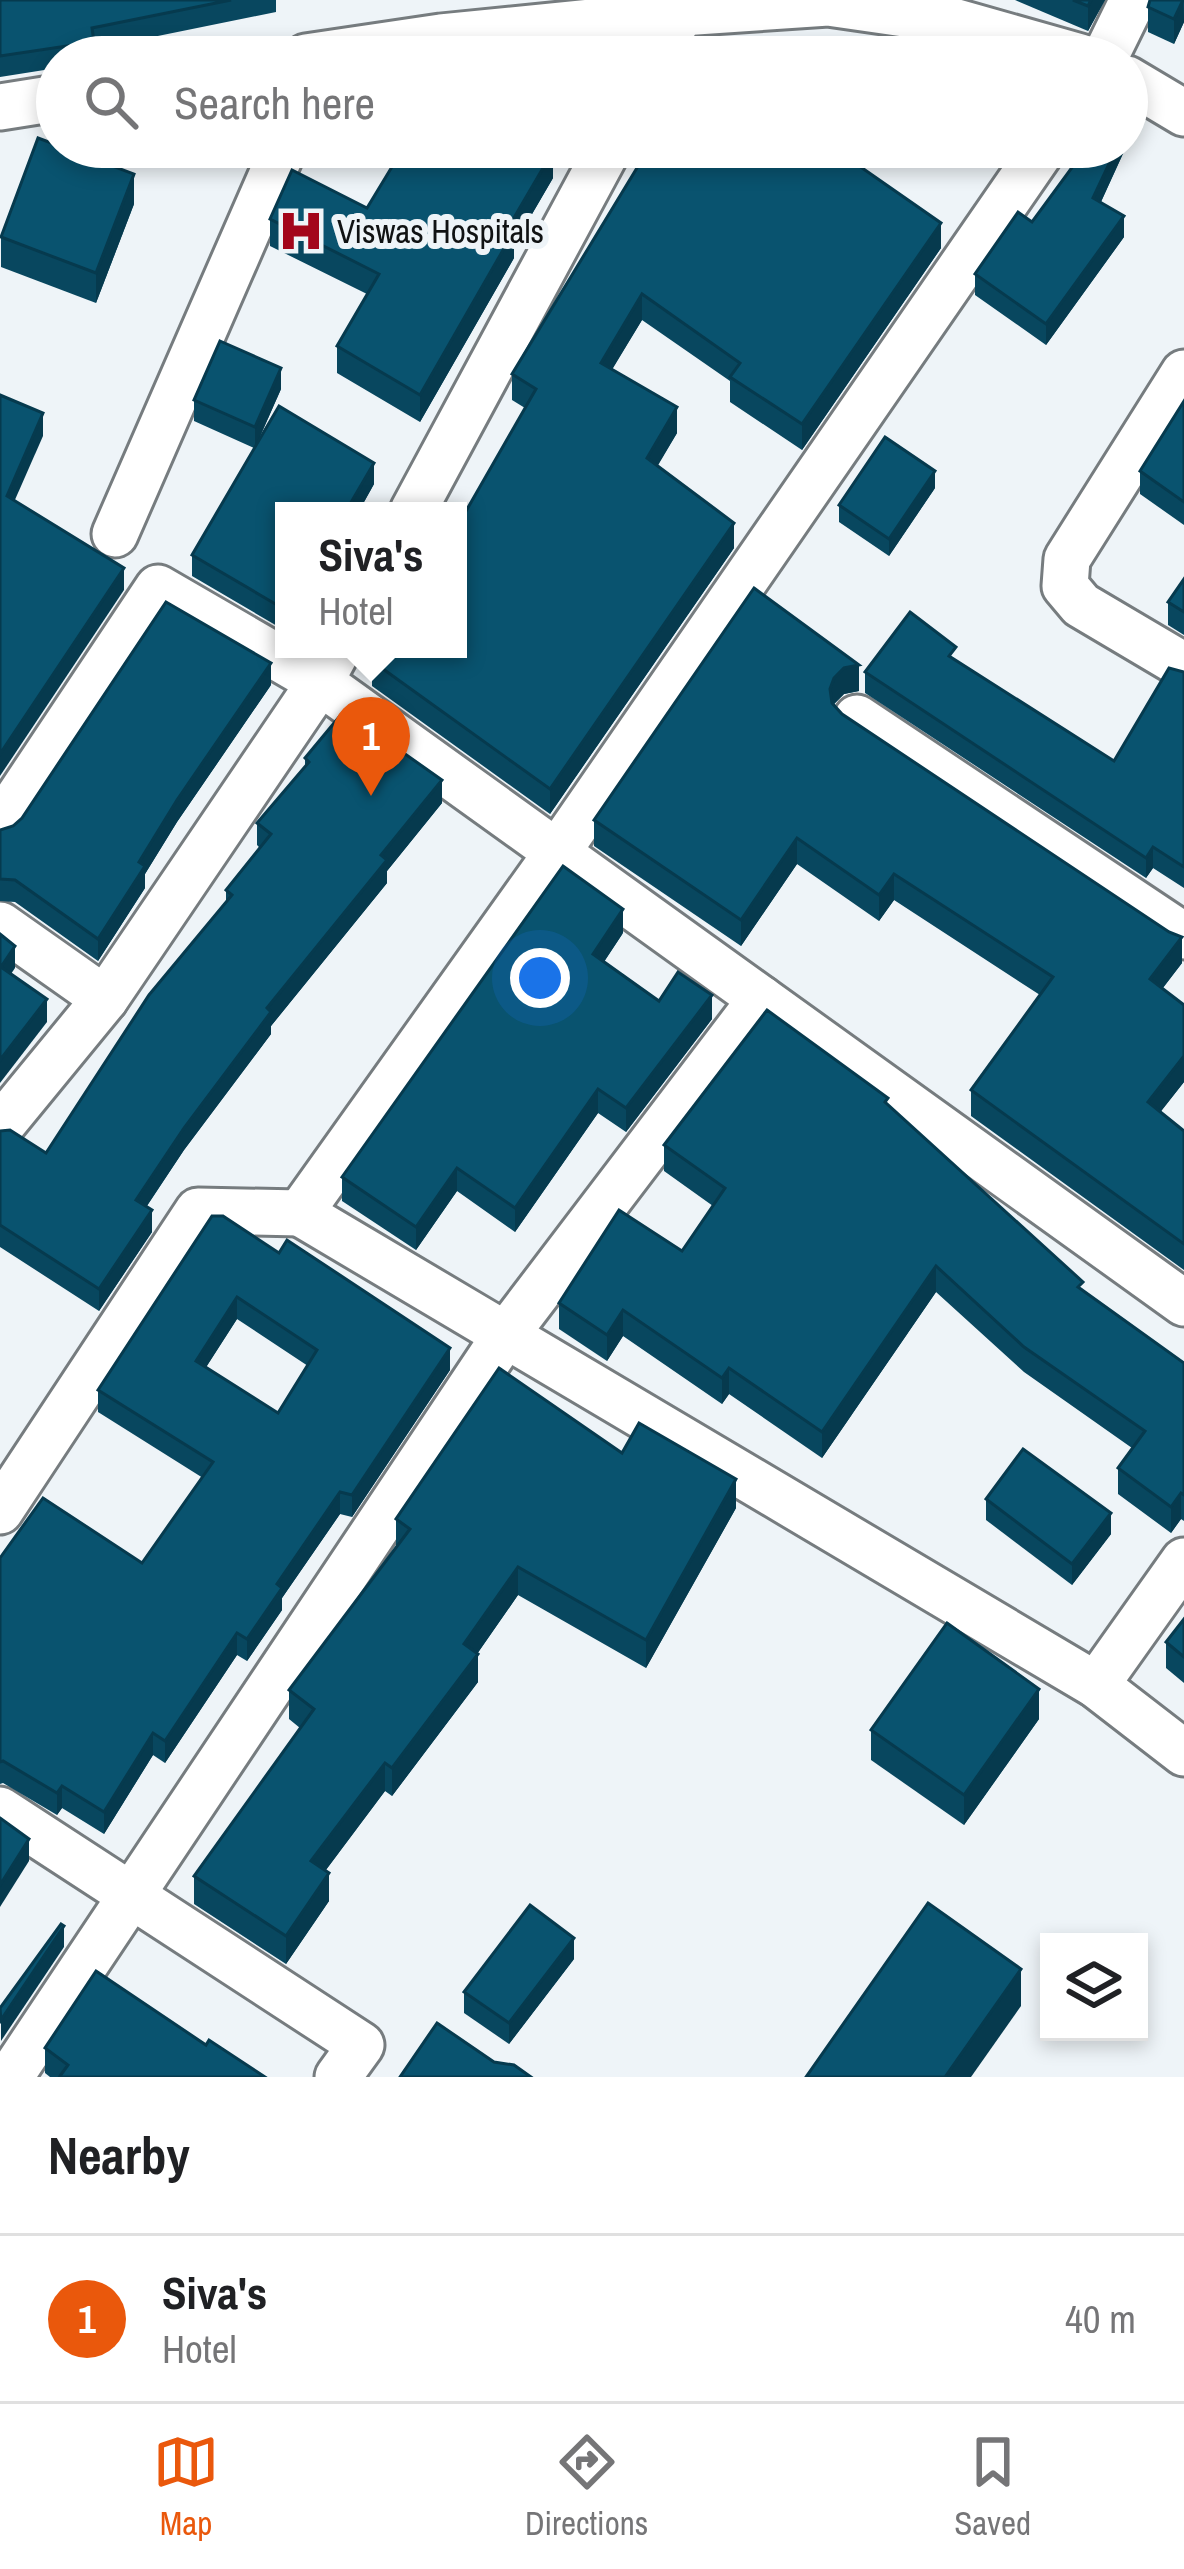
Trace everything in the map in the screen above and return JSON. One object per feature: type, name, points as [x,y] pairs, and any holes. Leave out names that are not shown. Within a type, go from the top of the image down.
[{"type":"street","points":[[1115,36],[1133,0]]},
{"type":"street","points":[[451,36],[828,3],[953,21],[1006,36]]},
{"type":"street","points":[[668,36],[681,13]]},
{"type":"street","points":[[1148,92],[1184,113]]},
{"type":"street","points":[[0,107],[36,101]]},
{"type":"street","points":[[115,534],[275,168]]},
{"type":"street","points":[[417,502],[598,168]]},
{"type":"street","points":[[301,1213],[556,854],[1030,168]]},
{"type":"street","points":[[1184,373],[1067,559],[1065,586],[1081,605],[1184,666]]},
{"type":"street","points":[[0,825],[158,588],[275,641]]},
{"type":"street","points":[[0,1127],[105,999],[329,666],[556,854],[1184,1303]]},
{"type":"street","points":[[857,718],[1184,936]]},
{"type":"street","points":[[0,925],[105,999]]},
{"type":"street","points":[[10,2077],[504,1337],[761,999]]},
{"type":"street","points":[[0,1511],[198,1211],[301,1213],[1096,1685],[1184,1753]]},
{"type":"street","points":[[1096,1685],[1184,1561]]},
{"type":"street","points":[[0,1810],[361,2045],[338,2077]]},
{"type":"building","points":[[0,0],[231,0],[92,28],[93,36],[36,36],[36,51],[0,56]]},
{"type":"building","points":[[1150,0],[1183,0],[1174,19],[1148,7]]},
{"type":"building","points":[[36,143],[36,168],[118,168],[134,174],[96,273],[1,237]]},
{"type":"building","points":[[391,168],[543,168],[508,228],[514,231],[420,395],[337,346],[379,274],[270,219],[292,170],[367,208]]},
{"type":"building","points":[[637,168],[862,168],[941,223],[802,424],[730,377],[740,363],[642,294],[601,363],[677,407],[647,458],[734,523],[550,789],[372,661],[467,658],[467,509],[536,389],[512,374]]},
{"type":"building","points":[[1072,168],[1107,168],[1093,198],[1124,216],[1046,324],[975,274],[1018,212],[1032,222]]},
{"type":"building","points":[[220,341],[281,368],[255,427],[194,400]]},
{"type":"building","points":[[0,395],[43,413],[7,496],[124,568],[0,754]]},
{"type":"building","points":[[1184,401],[1184,502],[1140,471]]},
{"type":"building","points":[[279,406],[374,463],[351,502],[275,502],[275,604],[192,555]]},
{"type":"building","points":[[885,437],[935,471],[889,539],[839,505]]},
{"type":"building","points":[[1184,579],[1184,612],[1168,602]]},
{"type":"building","points":[[754,588],[859,665],[844,668],[830,689],[832,703],[842,714],[1182,937],[1150,979],[1184,1005],[1184,1056],[1148,1102],[1184,1131],[1184,1244],[971,1090],[1053,977],[894,874],[879,895],[797,838],[741,920],[594,820]]},
{"type":"building","points":[[166,602],[271,663],[177,800],[139,862],[145,866],[98,939],[15,880],[0,879],[0,830],[22,818]]},
{"type":"building","points":[[910,612],[956,647],[949,656],[1114,761],[1169,668],[1184,672],[1184,867],[1153,847],[1146,858],[865,672]]},
{"type":"building","points":[[344,711],[442,780],[381,855],[387,860],[267,1008],[271,1012],[184,1128],[136,1200],[152,1210],[99,1289],[0,1225],[0,1131],[10,1130],[46,1153],[149,995],[232,895],[226,890],[271,834],[257,823],[309,762],[305,758]]},
{"type":"building","points":[[563,866],[623,909],[593,954],[659,1001],[678,972],[712,995],[626,1108],[598,1089],[515,1208],[457,1168],[416,1227],[342,1177]]},
{"type":"building","points":[[0,934],[15,946],[1,967],[47,999],[0,1060]]},
{"type":"building","points":[[767,1010],[888,1098],[885,1102],[1083,1282],[1078,1287],[1184,1363],[1184,1495],[1171,1507],[1118,1468],[1145,1431],[1024,1347],[936,1266],[822,1432],[729,1368],[722,1378],[623,1310],[607,1335],[559,1303],[619,1210],[682,1251],[725,1188],[664,1145]]},
{"type":"building","points":[[212,1216],[223,1216],[279,1253],[287,1240],[450,1348],[352,1495],[340,1492],[277,1584],[282,1588],[247,1639],[237,1633],[165,1741],[153,1733],[104,1812],[62,1786],[57,1793],[0,1762],[0,1558],[43,1498],[142,1563],[213,1462],[98,1390]],"holes":[[[237,1297],[317,1350],[278,1413],[196,1361]]]},
{"type":"building","points":[[499,1368],[622,1453],[639,1423],[736,1479],[646,1640],[518,1567],[464,1644],[478,1654],[392,1768],[385,1763],[311,1861],[329,1873],[286,1936],[194,1876],[314,1709],[289,1690],[410,1529],[396,1519]]},
{"type":"building","points":[[1023,1449],[1111,1513],[1072,1564],[986,1499]]},
{"type":"building","points":[[1184,1619],[1184,1657],[1166,1642]]},
{"type":"building","points":[[947,1623],[1039,1689],[964,1795],[871,1730]]},
{"type":"building","points":[[0,1818],[29,1839],[0,1885]]},
{"type":"building","points":[[928,1903],[1021,1969],[945,2077],[806,2077]]},
{"type":"building","points":[[530,1905],[574,1938],[509,2023],[464,1992]]},
{"type":"building","points":[[64,1926],[1,2020],[0,2008]]},
{"type":"building","points":[[96,1971],[206,2045],[209,2040],[265,2077],[60,2076],[68,2065],[45,2048]]},
{"type":"building","points":[[437,2023],[494,2062],[514,2065],[531,2077],[400,2077]]},
{"type":"place","name":"Viswas Hospitals","points":[[301,231]]},
{"type":"place","name":"Siva's","points":[[371,796]]}]
